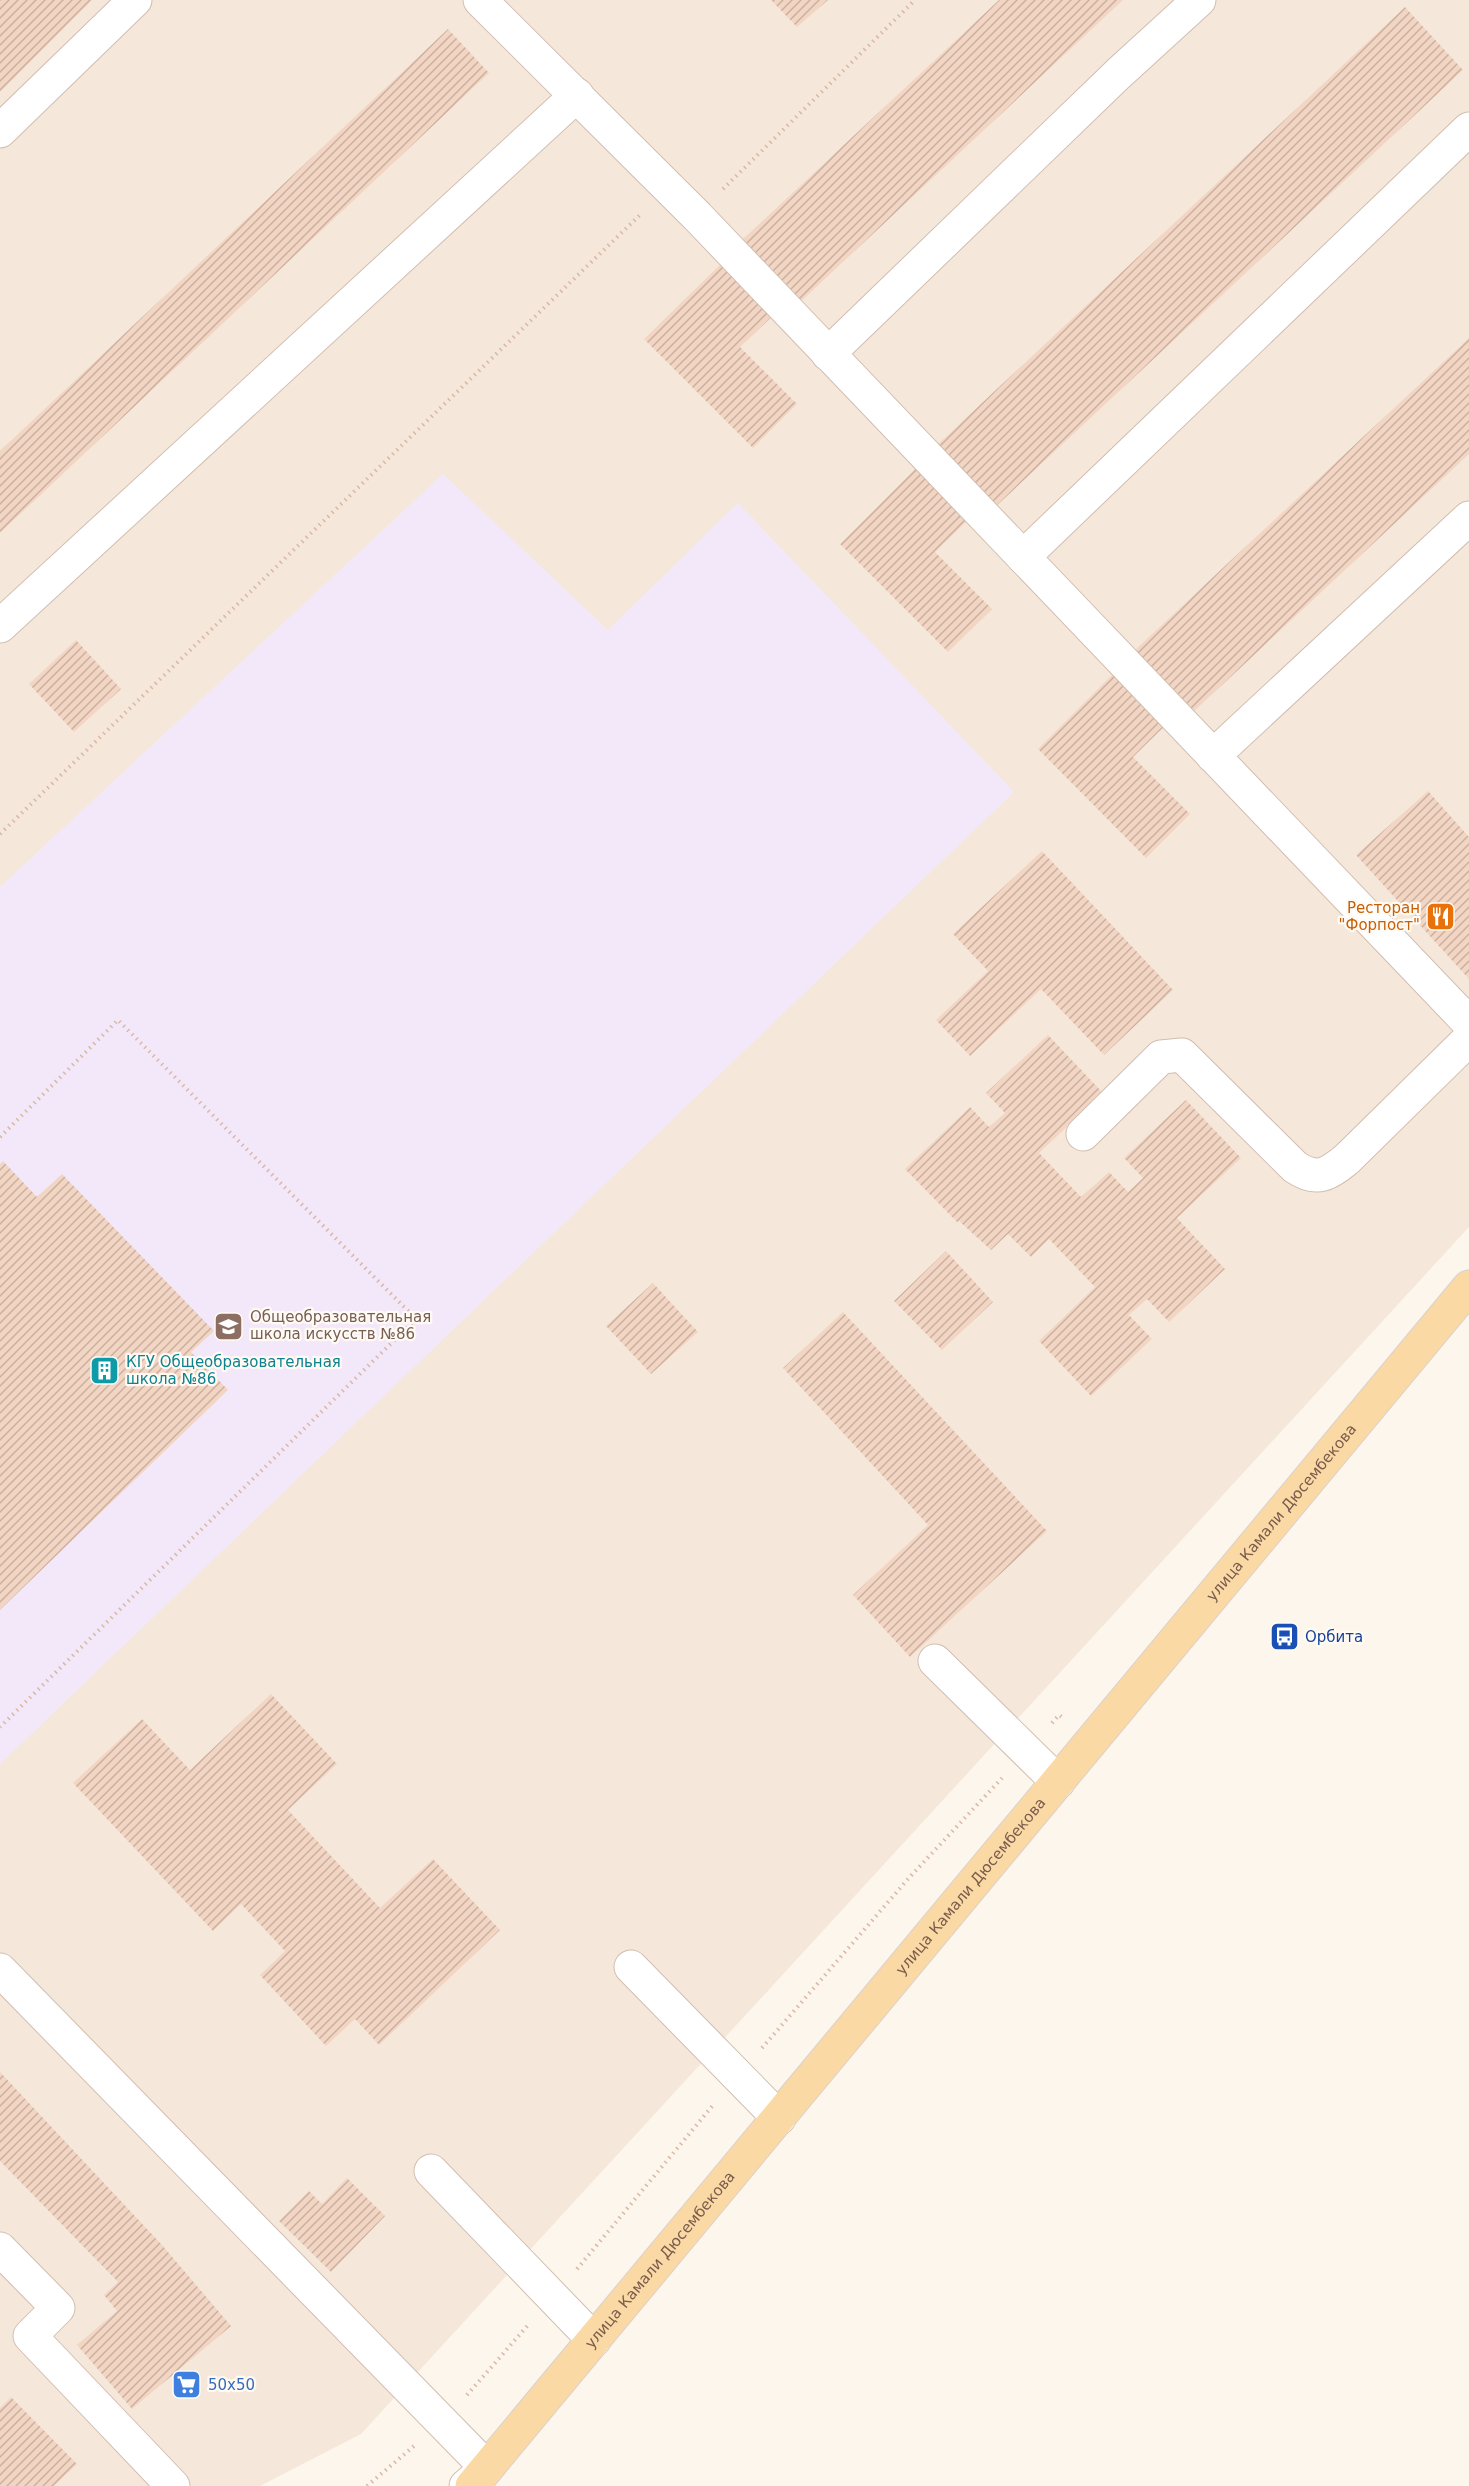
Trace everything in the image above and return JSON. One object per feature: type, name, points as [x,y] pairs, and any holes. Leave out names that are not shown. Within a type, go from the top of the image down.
[{"type":"main road","name":"улица Камали Дюсембекова","points":[[475,2480],[594,2340],[1469,1287]]},
{"type":"street","points":[[0,131],[135,0]]},
{"type":"street","points":[[480,0],[697,216],[1469,1023]]},
{"type":"street","points":[[828,354],[1118,74],[1199,0]]},
{"type":"street","points":[[0,626],[577,95]]},
{"type":"street","points":[[1023,557],[1469,129]]},
{"type":"street","points":[[1213,756],[1469,518]]},
{"type":"street","points":[[1083,1134],[1147,1068],[1161,1057],[1182,1055],[1295,1167],[1306,1174],[1318,1176],[1334,1170],[1347,1159],[1469,1039]]},
{"type":"street","points":[[935,1661],[1058,1782]]},
{"type":"street","points":[[630,1967],[778,2118]]},
{"type":"street","points":[[0,1970],[475,2480]]},
{"type":"street","points":[[431,2171],[594,2340]]},
{"type":"street","points":[[0,2249],[58,2308],[30,2336],[173,2486]]},
{"type":"path","points":[[697,216],[915,0]]},
{"type":"path","points":[[0,834],[668,187]]},
{"type":"path","points":[[0,1137],[118,1020],[416,1319],[0,1727]]},
{"type":"shaded area","points":[[0,0],[1469,0],[1469,1227],[361,2434],[260,2486],[0,2486]]},
{"type":"shaded area","name":"Общеобразовательная школа искусств №86","points":[[443,474],[608,630],[738,503],[1014,792],[0,1764],[0,887]]},
{"type":"building","points":[[0,0],[92,0],[0,92]]},
{"type":"building","points":[[771,0],[828,0],[797,27]]},
{"type":"building","points":[[999,0],[1123,0],[798,304],[740,242]]},
{"type":"building","points":[[1405,7],[1463,70],[993,509],[935,447]]},
{"type":"building","points":[[448,29],[489,73],[0,533],[0,451]]},
{"type":"building","points":[[726,259],[778,311],[740,347],[797,404],[753,448],[644,339]]},
{"type":"building","points":[[1469,338],[1469,454],[1191,714],[1133,652]]},
{"type":"building","points":[[921,463],[973,515],[935,552],[992,609],[948,652],[840,544]]},
{"type":"building","points":[[76,640],[121,689],[74,732],[29,684]]},
{"type":"building","points":[[1119,668],[1171,720],[1133,757],[1190,814],[1146,858],[1038,749]]},
{"type":"building","name":"Ресторан \"Форпост\"","points":[[1428,791],[1469,837],[1469,979],[1356,855]]},
{"type":"building","points":[[1042,851],[1173,990],[1104,1055],[1041,989],[970,1056],[936,1020],[988,971],[953,934]]},
{"type":"building","points":[[1048,1035],[1103,1093],[1039,1153],[1081,1197],[1109,1172],[1128,1192],[1143,1178],[1124,1158],[1186,1100],[1241,1158],[1177,1218],[1225,1269],[1169,1322],[1147,1299],[1129,1315],[1152,1339],[1091,1396],[1039,1341],[1095,1287],[1049,1239],[1031,1257],[1008,1234],[991,1250],[959,1221],[957,1222],[905,1169],[970,1107],[989,1127],[1005,1113],[986,1093]]},
{"type":"building","name":"КГУ Общеобразовательная школа №86","points":[[3,1161],[37,1197],[62,1174],[214,1331],[191,1352],[228,1390],[0,1610],[0,1164]]},
{"type":"building","points":[[946,1251],[993,1302],[942,1350],[894,1301]]},
{"type":"building","points":[[653,1283],[698,1332],[651,1374],[606,1326]]},
{"type":"building","points":[[843,1312],[1047,1531],[910,1657],[853,1595],[928,1525],[783,1368]]},
{"type":"building","points":[[271,1694],[337,1764],[288,1810],[380,1908],[433,1859],[500,1930],[379,2045],[355,2019],[326,2046],[260,1975],[285,1951],[241,1904],[213,1931],[73,1783],[142,1719],[190,1770]]},
{"type":"building","points":[[0,2072],[162,2245],[231,2326],[132,2409],[77,2345],[117,2311],[104,2295],[118,2282],[0,2161]]},
{"type":"building","points":[[347,2178],[385,2216],[331,2272],[279,2221],[309,2191],[322,2204]]},
{"type":"building","points":[[11,2397],[77,2464],[54,2486],[0,2486],[0,2408]]},
{"type":"place","name":"Ресторан \"Форпост\"","points":[[1441,917]]},
{"type":"place","name":"Общеобразовательная школа искусств №86","points":[[229,1326]]},
{"type":"place","name":"КГУ Общеобразовательная школа №86","points":[[105,1371]]},
{"type":"place","name":"Орбита","points":[[1284,1637]]},
{"type":"place","name":"50х50","points":[[187,2385]]}]
